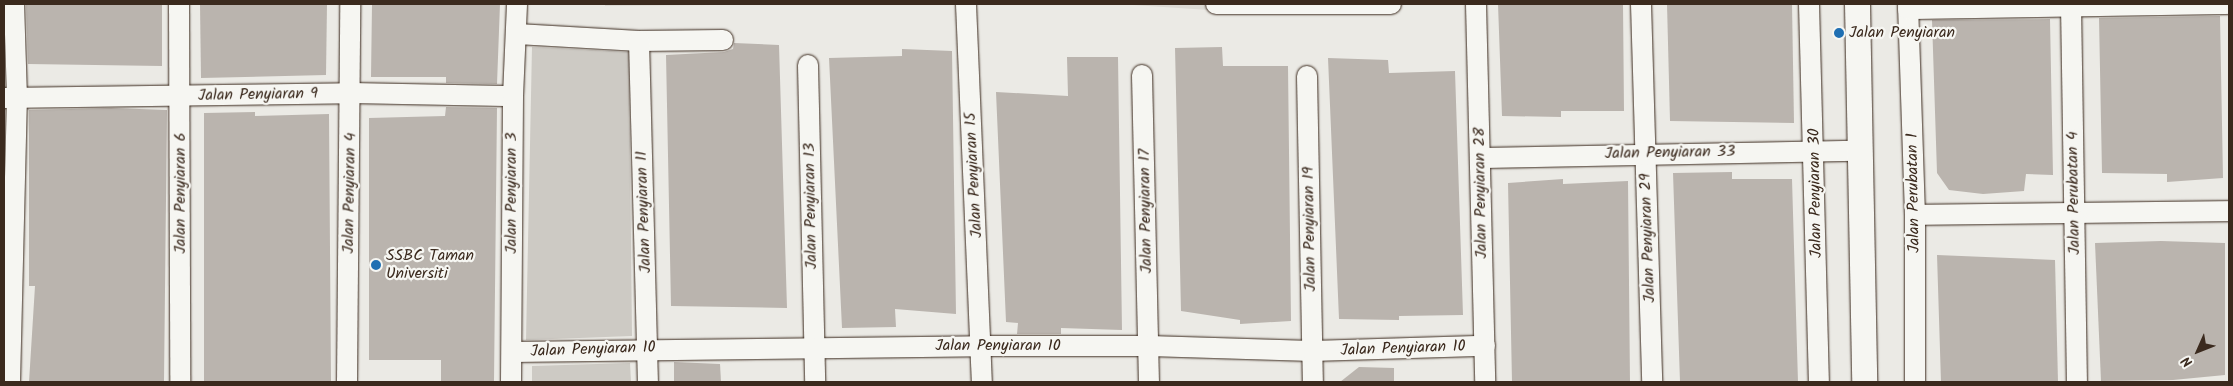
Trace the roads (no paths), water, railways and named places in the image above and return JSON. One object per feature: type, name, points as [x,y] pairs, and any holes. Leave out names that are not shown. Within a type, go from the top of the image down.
[{"type":"street","points":[[10,382],[10,98],[14,4]]},
{"type":"street","name":"Jalan Penyiaran 6","points":[[179,4],[181,97],[180,382]]},
{"type":"street","name":"Jalan Penyiaran 4","points":[[347,382],[351,93],[350,4]]},
{"type":"street","name":"Jalan Penyiaran 3","points":[[512,382],[513,96],[517,4]]},
{"type":"street","name":"Jalan Penyiaran 15","points":[[966,4],[982,346],[982,382]]},
{"type":"street","points":[[1216,4],[1379,4]]},
{"type":"street","name":"Jalan Penyiaran 28","points":[[1476,4],[1485,382]]},
{"type":"street","name":"Jalan Penyiaran 29","points":[[1641,4],[1652,382]]},
{"type":"street","name":"Jalan Penyiaran 30","points":[[1809,4],[1816,150],[1819,382]]},
{"type":"street","points":[[1857,4],[1864,382]]},
{"type":"street","points":[[1908,7],[2229,4]]},
{"type":"street","name":"Jalan Perubatan 4","points":[[2071,5],[2077,382]]},
{"type":"street","name":"Jalan Perubatan 1","points":[[1908,7],[1915,215],[1915,382]]},
{"type":"street","points":[[517,34],[639,41],[723,40]]},
{"type":"street","name":"Jalan Penyiaran 11","points":[[639,41],[649,348],[648,382]]},
{"type":"street","name":"Jalan Penyiaran 13","points":[[808,65],[814,382]]},
{"type":"street","name":"Jalan Penyiaran 17","points":[[1142,76],[1149,382]]},
{"type":"street","name":"Jalan Penyiaran 19","points":[[1308,76],[1313,382]]},
{"type":"street","name":"Jalan Penyiaran 9","points":[[10,98],[181,97],[351,93],[513,96]]},
{"type":"street","name":"Jalan Penyiaran 33","points":[[1480,158],[1816,150],[1859,151]]},
{"type":"street","points":[[1915,215],[2229,211]]},
{"type":"street","name":"Jalan Penyiaran 10","points":[[512,352],[649,348],[982,346],[1149,346],[1312,351],[1485,346]]},
{"type":"place","name":"Jalan Penyiaran","points":[[1839,33]]},
{"type":"place","name":"SSBC Taman Universiti","points":[[376,265]]}]
